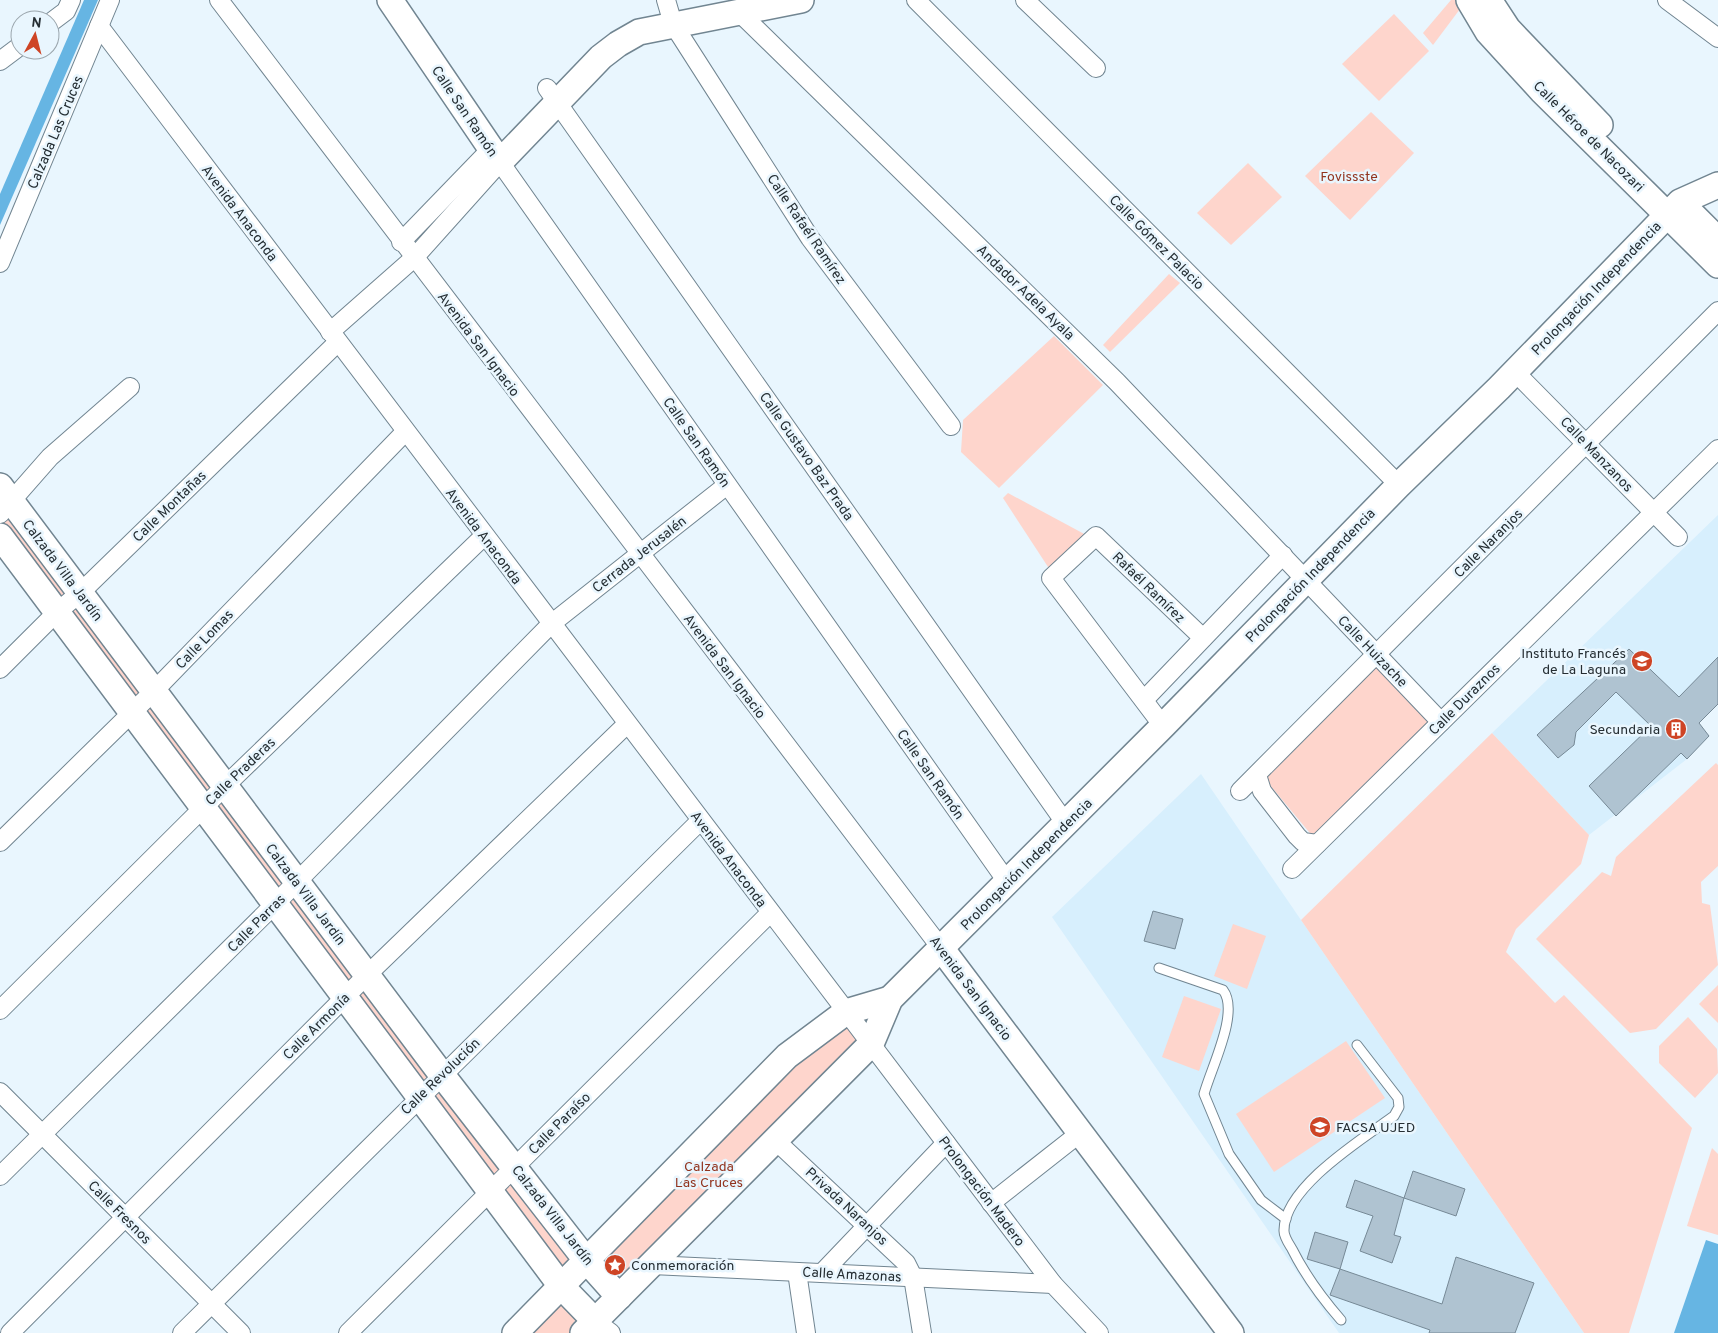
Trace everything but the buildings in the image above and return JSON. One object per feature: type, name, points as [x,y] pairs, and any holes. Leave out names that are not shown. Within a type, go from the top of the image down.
[{"type":"street","points":[[60,16],[66,11],[72,0]]},
{"type":"street","name":"Calzada Las Cruces","points":[[0,263],[110,0]]},
{"type":"street","name":"Avenida San Ignacio","points":[[218,0],[941,948],[1231,1333]]},
{"type":"street","name":"Calle San Ramón","points":[[390,0],[495,156],[1008,883]]},
{"type":"street","points":[[401,242],[495,156],[606,34],[637,19],[669,12],[801,0]]},
{"type":"street","name":"Calle Gómez Palacio","points":[[916,0],[1398,485]]},
{"type":"street","points":[[1025,0],[1096,68]]},
{"type":"street","name":"Calle Héroe de Nacozari","points":[[1469,0],[1488,32],[1542,91],[1674,208],[1718,240]]},
{"type":"street","name":"Calle Héroe de Nacozari","points":[[1489,0],[1508,29],[1586,110],[1674,208],[1718,265]]},
{"type":"street","points":[[1667,0],[1718,38]]},
{"type":"street","name":"Andador Adela Ayala","points":[[733,6],[1056,320],[1305,580]]},
{"type":"street","name":"Calle Rafaél Ramírez","points":[[669,12],[810,238],[951,426]]},
{"type":"street","name":"Avenida Anaconda","points":[[99,26],[405,432],[871,1044]]},
{"type":"street","name":"Calle Gustavo Baz Prada","points":[[552,95],[1066,824]]},
{"type":"street","name":"Calle Montañas","points":[[0,670],[56,612],[80,593],[414,258],[495,156]]},
{"type":"street","points":[[1674,208],[1718,185]]},
{"type":"street","name":"Prolongación Independencia","points":[[941,948],[1163,726],[1398,485],[1515,372],[1674,208]]},
{"type":"street","name":"Calle Naranjos","points":[[1257,775],[1718,311]]},
{"type":"street","name":"Calle Manzanos","points":[[1515,372],[1678,537]]},
{"type":"street","points":[[4,501],[50,457],[130,387]]},
{"type":"street","name":"Calle Lomas","points":[[0,842],[154,691],[405,432]]},
{"type":"street","name":"Calle Duraznos","points":[[1292,869],[1718,449]]},
{"type":"street","name":"Cerrada Jerusalén","points":[[551,624],[728,485]]},
{"type":"street","name":"Calzada Villa Jardín","points":[[4,501],[80,593],[442,1075],[586,1260],[619,1297]]},
{"type":"street","points":[[0,536],[490,1192],[596,1329],[619,1297],[871,1044],[890,1000],[941,948]]},
{"type":"street","name":"Calle Praderas","points":[[0,1010],[224,786],[484,536]]},
{"type":"street","name":"Rafaél Ramírez","points":[[1144,700],[1051,578],[1096,536],[1203,638]]},
{"type":"street","points":[[1163,726],[1144,700],[1282,555]]},
{"type":"street","name":"Calle Huizache","points":[[1305,580],[1440,722]]},
{"type":"street","name":"Calle Parras","points":[[0,1176],[275,904],[551,624]]},
{"type":"street","name":"Calle Armonía","points":[[10,1333],[367,975],[627,724]]},
{"type":"street","points":[[1240,792],[1257,775],[1262,791],[1296,836],[1303,842],[1317,844]]},
{"type":"street","name":"Calle Revolución","points":[[182,1333],[700,821]]},
{"type":"street","name":"Calle Paraíso","points":[[348,1333],[770,913]]},
{"type":"street","points":[[515,1333],[787,1056],[846,1012],[890,1000]]},
{"type":"street","name":"Prolongación Madero","points":[[871,1044],[1053,1284],[1099,1333]]},
{"type":"street","name":"Calle Fresnos","points":[[0,1092],[240,1333]]},
{"type":"street","points":[[992,1203],[1080,1133]]},
{"type":"street","name":"Privada Naranjos","points":[[775,1140],[901,1257],[913,1277]]},
{"type":"street","points":[[822,1273],[946,1143]]},
{"type":"street","name":"Calle Amazonas","points":[[652,1264],[1053,1284]]},
{"type":"street","points":[[797,1272],[806,1333]]},
{"type":"street","points":[[913,1277],[922,1333]]},
{"type":"lane","points":[[1160,968],[1223,990],[1229,998],[1230,1014],[1225,1034],[1204,1094],[1229,1154],[1261,1200],[1286,1219]]},
{"type":"lane","points":[[1341,1320],[1313,1288],[1284,1233],[1286,1219],[1310,1179],[1394,1116],[1399,1107],[1398,1098],[1357,1045]]},
{"type":"shaded area","name":"Instituto Francés de La Laguna","points":[[1718,515],[1718,704],[1699,723],[1709,736],[1687,759],[1589,835],[1492,733]]},
{"type":"shaded area","name":"FACSA UJED","points":[[1201,774],[1584,1333],[1339,1333],[1052,917]]},
{"type":"green space","points":[[1451,0],[1458,0],[1463,5],[1433,45],[1423,33]]},
{"type":"green space","points":[[1394,14],[1429,51],[1379,101],[1342,64]]},
{"type":"green space","name":"Fovissste","points":[[1371,112],[1414,153],[1350,220],[1305,176]]},
{"type":"green space","points":[[1248,163],[1282,197],[1231,245],[1197,213]]},
{"type":"green space","points":[[1169,274],[1180,283],[1110,352],[1103,345]]},
{"type":"green space","points":[[1054,336],[1103,385],[999,488],[961,452],[963,420]]},
{"type":"green space","points":[[1008,493],[1088,536],[1052,573],[1003,498]]},
{"type":"green space","points":[[0,509],[571,1260],[568,1266],[562,1266],[502,1190],[0,529]]},
{"type":"green space","points":[[1382,659],[1438,718],[1314,838],[1263,777]]},
{"type":"green space","points":[[1492,733],[1589,835],[1581,864],[1516,929],[1506,952],[1555,1003],[1564,995],[1692,1128],[1629,1333],[1584,1333],[1301,920]]},
{"type":"green space","points":[[1716,763],[1718,765],[1718,866],[1701,882],[1702,903],[1710,905],[1718,965],[1656,1029],[1630,1033],[1536,939],[1602,872],[1611,876],[1616,857]]},
{"type":"green space","points":[[1233,924],[1266,936],[1247,989],[1214,976]]},
{"type":"green space","points":[[1718,985],[1718,1023],[1699,1004]]},
{"type":"green space","points":[[1184,996],[1221,1009],[1199,1071],[1162,1057]]},
{"type":"green space","points":[[1688,1017],[1717,1049],[1718,1073],[1695,1098],[1659,1063],[1659,1046]]},
{"type":"green space","name":"Calzada Las Cruces","points":[[842,1025],[851,1028],[859,1040],[628,1272],[614,1266],[609,1251],[817,1039]]},
{"type":"green space","points":[[1346,1041],[1385,1098],[1274,1172],[1236,1114]]},
{"type":"green space","points":[[1712,1148],[1718,1154],[1718,1235],[1687,1226]]},
{"type":"green space","points":[[559,1305],[570,1308],[576,1317],[571,1333],[525,1333]]},
{"type":"water","points":[[84,0],[98,0],[0,225],[0,194],[58,60],[60,60],[60,55]]},
{"type":"water","points":[[1706,1240],[1718,1244],[1718,1333],[1674,1333]]},
{"type":"place","name":"Instituto Francés de La Laguna","points":[[1642,661]]},
{"type":"place","name":"Secundaria","points":[[1676,729]]},
{"type":"place","name":"FACSA UJED","points":[[1320,1127]]},
{"type":"place","name":"Conmemoración","points":[[615,1265]]}]
